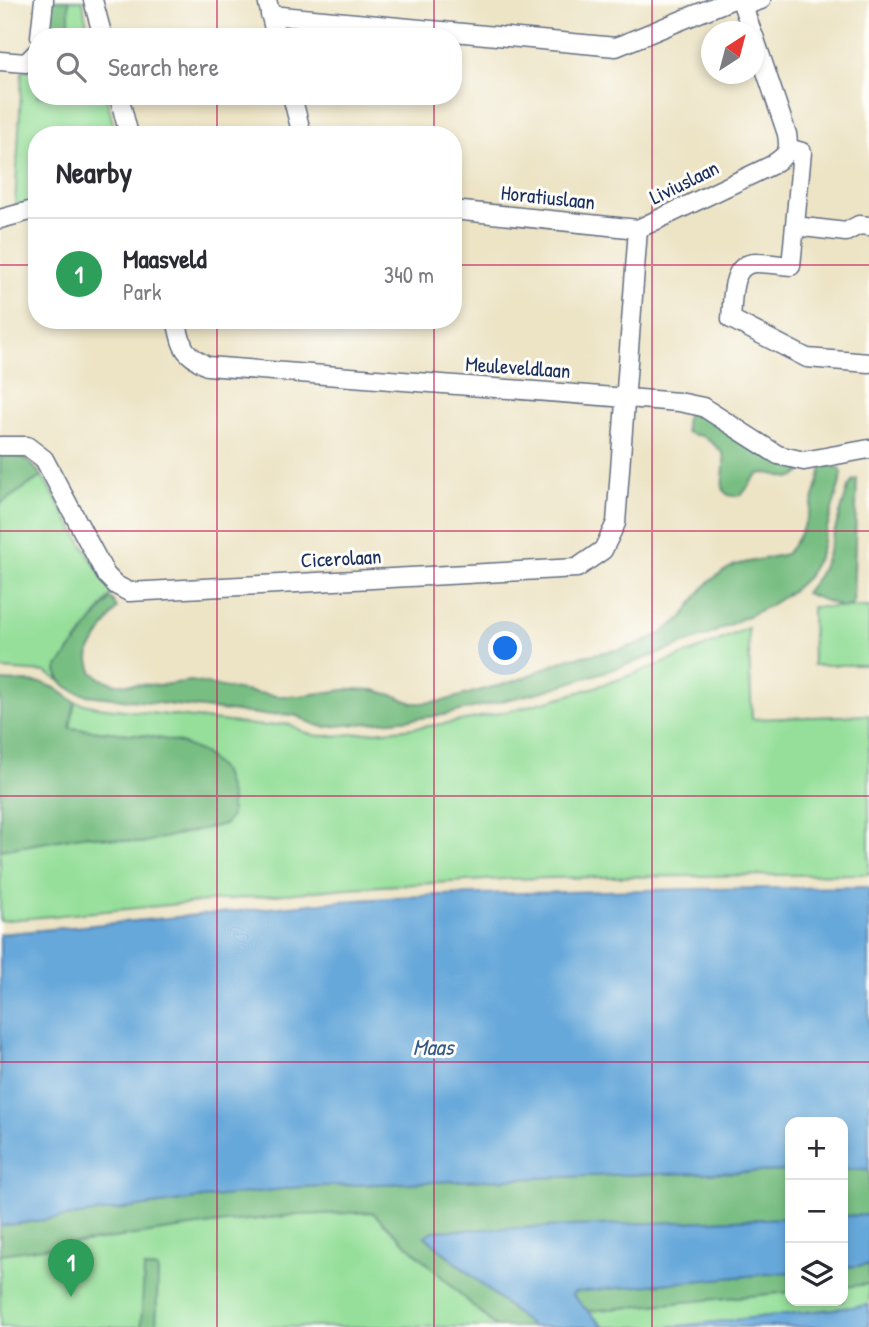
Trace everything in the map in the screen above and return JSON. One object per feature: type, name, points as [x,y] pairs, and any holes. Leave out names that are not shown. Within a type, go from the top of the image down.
[{"type":"street","points":[[41,28],[44,0]]},
{"type":"street","points":[[93,0],[101,28]]},
{"type":"street","points":[[462,29],[616,47],[738,2],[761,0]]},
{"type":"street","points":[[738,2],[747,21]]},
{"type":"street","points":[[274,28],[269,7],[451,28]]},
{"type":"street","points":[[0,61],[28,60]]},
{"type":"street","points":[[764,66],[787,134],[789,148],[802,152],[791,266],[754,262],[742,267],[735,277],[731,318],[807,358],[869,363]]},
{"type":"street","points":[[121,105],[127,126]]},
{"type":"street","points":[[294,105],[300,126]]},
{"type":"street","name":"Liviuslaan","points":[[625,397],[638,229],[772,165],[785,155],[789,148]]},
{"type":"street","name":"Horatiuslaan","points":[[462,210],[638,229]]},
{"type":"street","points":[[0,219],[28,211]]},
{"type":"street","points":[[796,226],[846,232],[859,225],[869,226]]},
{"type":"street","name":"Meuleveldlaan","points":[[178,329],[182,345],[190,357],[207,366],[678,402],[703,407],[778,455],[804,461],[869,449]]},
{"type":"street","name":"Cicerolaan","points":[[0,446],[27,446],[44,459],[106,575],[129,592],[578,568],[603,550],[616,523],[625,397]]},
{"type":"green space","points":[[48,0],[69,0],[69,28],[47,28]]},
{"type":"green space","points":[[69,0],[83,0],[88,28],[69,28]]},
{"type":"green space","points":[[28,70],[28,105],[108,105],[114,126],[28,126],[28,202],[15,206],[22,72]]},
{"type":"green space","points":[[689,409],[808,465],[791,478],[759,474],[740,495],[728,495],[723,486],[723,454],[705,437],[686,432],[685,422]]},
{"type":"green space","points":[[0,455],[24,459],[42,476],[0,504]]},
{"type":"green space","points":[[823,465],[840,469],[842,475],[819,556],[807,577],[792,591],[769,606],[706,636],[544,691],[443,715],[326,727],[291,715],[265,715],[86,695],[66,686],[59,678],[57,668],[110,599],[117,608],[90,650],[89,660],[92,672],[116,684],[161,685],[191,681],[278,696],[351,689],[374,690],[412,703],[443,701],[518,680],[567,659],[621,649],[662,633],[683,617],[700,592],[724,571],[735,565],[786,554],[805,523]]},
{"type":"green space","points":[[42,476],[105,582],[114,591],[57,668],[60,681],[45,672],[0,669],[0,504]]},
{"type":"green space","points":[[857,479],[853,604],[844,608],[805,593],[825,562],[848,488],[853,480]]},
{"type":"green space","points":[[812,607],[869,607],[869,665],[813,665]]},
{"type":"green space","points":[[748,628],[752,719],[869,715],[869,874],[504,879],[348,888],[0,921],[0,850],[87,835],[141,843],[179,833],[149,736],[69,728],[75,702],[97,707],[264,726],[287,724],[319,736],[421,727],[517,709],[612,682]]},
{"type":"green space","points":[[0,681],[43,683],[55,688],[75,702],[70,728],[149,736],[181,743],[204,753],[223,772],[231,799],[231,816],[225,824],[141,843],[87,835],[0,850]]},
{"type":"green space","points":[[869,1169],[869,1215],[848,1216],[848,1170]]},
{"type":"green space","points":[[785,1171],[785,1218],[433,1231],[425,1237],[532,1327],[496,1327],[372,1212],[226,1222],[0,1254],[0,1226],[203,1198],[301,1187]]},
{"type":"green space","points":[[372,1212],[496,1327],[156,1327],[158,1269],[145,1268],[141,1327],[0,1327],[0,1254],[226,1222]]},
{"type":"green space","points":[[869,1265],[869,1284],[848,1286],[848,1267]]},
{"type":"green space","points":[[144,1268],[158,1269],[156,1327],[141,1327]]},
{"type":"green space","points":[[785,1272],[785,1292],[588,1311],[572,1295],[574,1292]]},
{"type":"green space","points":[[869,1284],[869,1305],[669,1327],[604,1327],[588,1311],[785,1292],[785,1306],[848,1306],[848,1286]]},
{"type":"water","name":"Maas","points":[[869,887],[869,1169],[848,1170],[848,1117],[785,1117],[785,1171],[301,1187],[0,1226],[0,934],[341,901],[437,895]]},
{"type":"water","points":[[869,1215],[869,1265],[848,1267],[848,1216]]},
{"type":"water","points":[[785,1218],[785,1272],[574,1292],[572,1295],[604,1327],[532,1327],[425,1236],[433,1231]]},
{"type":"water","points":[[869,1305],[869,1327],[669,1327]]},
{"type":"place","name":"Maasveld","points":[[71,1297]]}]
